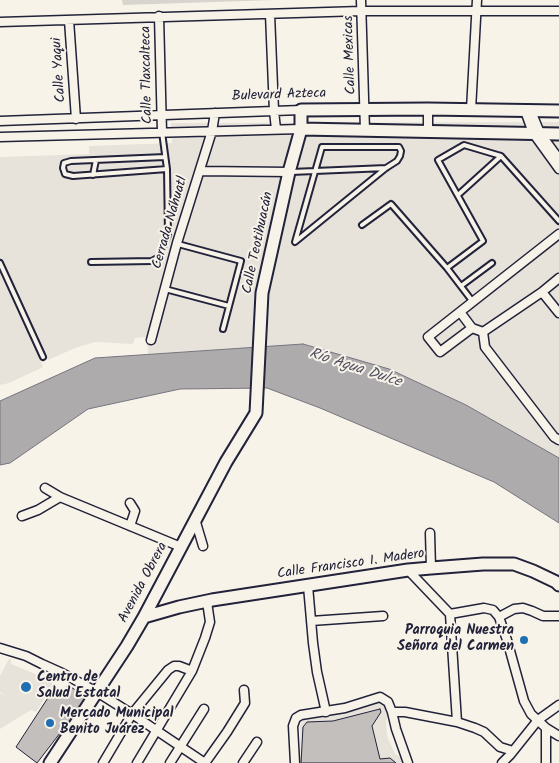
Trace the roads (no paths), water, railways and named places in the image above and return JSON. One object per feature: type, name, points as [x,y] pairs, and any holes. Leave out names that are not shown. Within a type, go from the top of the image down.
[{"type":"street","name":"Calle Mexicas","points":[[361,0],[366,130]]},
{"type":"street","points":[[471,110],[477,0]]},
{"type":"street","points":[[0,22],[361,11],[559,11]]},
{"type":"street","points":[[270,14],[276,129]]},
{"type":"street","name":"Calle Tlaxcalteca","points":[[160,16],[162,132]]},
{"type":"street","name":"Calle Yaqui","points":[[69,20],[76,118]]},
{"type":"street","points":[[428,109],[428,131]]},
{"type":"street","name":"Bulevard Azteca","points":[[0,121],[301,110],[559,111]]},
{"type":"street","name":"Calle Teotihuacán","points":[[256,413],[262,293],[289,172],[301,129],[301,110]]},
{"type":"street","points":[[528,111],[537,133],[559,168]]},
{"type":"street","name":"Cerrada Náhuatl","points":[[152,340],[177,243],[212,131],[215,113]]},
{"type":"street","points":[[95,118],[96,134]]},
{"type":"street","points":[[62,119],[62,136]]},
{"type":"street","points":[[0,138],[276,129],[559,134]]},
{"type":"street","points":[[537,133],[559,158]]},
{"type":"street","points":[[200,171],[289,172]]},
{"type":"street","points":[[472,328],[440,352],[428,337],[559,234]]},
{"type":"street","points":[[483,332],[542,292],[559,278]]},
{"type":"street","points":[[542,292],[559,313]]},
{"type":"street","points":[[460,312],[472,328],[483,332]]},
{"type":"street","points":[[483,332],[485,347],[554,437],[559,440]]},
{"type":"street","name":"Avenida Obrera","points":[[50,763],[144,617],[226,462],[256,413]]},
{"type":"street","points":[[45,488],[60,497],[181,547]]},
{"type":"street","points":[[22,516],[38,510],[60,497]]},
{"type":"street","points":[[130,503],[135,511],[130,526]]},
{"type":"street","points":[[195,519],[203,546]]},
{"type":"street","points":[[430,533],[431,568]]},
{"type":"street","name":"Calle Francisco I. Madero","points":[[144,617],[171,609],[207,602],[431,568],[514,564],[559,585]]},
{"type":"street","points":[[408,570],[450,614],[457,722]]},
{"type":"street","points":[[308,586],[317,672],[326,712]]},
{"type":"street","points":[[137,763],[192,671],[210,622],[207,602]]},
{"type":"street","points":[[450,614],[484,608],[493,610],[499,617],[524,702],[531,714],[546,728],[559,736]]},
{"type":"street","points":[[499,617],[514,609],[523,608],[543,616],[559,616]]},
{"type":"street","points":[[311,621],[383,616]]},
{"type":"street","points":[[0,648],[26,656],[96,692],[205,763],[245,703],[244,690]]},
{"type":"street","points":[[103,763],[132,714],[168,670],[174,666],[179,666],[192,671]]},
{"type":"street","points":[[295,763],[293,726],[296,718],[301,715],[345,708],[380,698],[388,702],[408,763]]},
{"type":"street","points":[[502,763],[538,720],[559,705]]},
{"type":"street","points":[[170,763],[204,709]]},
{"type":"street","points":[[392,712],[405,712],[457,722],[484,732],[500,747],[513,751]]},
{"type":"street","points":[[546,728],[546,763]]},
{"type":"street","points":[[243,763],[257,742]]},
{"type":"lane","points":[[91,262],[152,261],[159,257],[168,235],[166,168],[162,132]]},
{"type":"lane","points":[[447,268],[483,241],[438,160],[464,145],[501,156],[559,221]]},
{"type":"lane","points":[[322,147],[399,147],[401,152],[397,161],[386,168],[295,242],[322,147]]},
{"type":"lane","points":[[458,195],[501,156]]},
{"type":"lane","points":[[165,157],[71,161],[64,163],[63,168],[65,174],[73,176],[166,168]]},
{"type":"lane","points":[[93,175],[96,160]]},
{"type":"lane","points":[[289,172],[386,168]]},
{"type":"lane","points":[[362,225],[391,204],[447,268],[473,302]]},
{"type":"lane","points":[[177,243],[241,261],[224,329]]},
{"type":"lane","points":[[0,263],[43,357]]},
{"type":"lane","points":[[462,286],[492,263]]},
{"type":"lane","points":[[165,289],[229,306]]},
{"type":"water","name":"Río Agua Dulce","points":[[303,344],[389,369],[466,405],[559,458],[559,523],[494,482],[320,408],[267,388],[180,389],[88,409],[10,463],[0,465],[0,401],[95,358]]},
{"type":"place","name":"Parroquia Nuestra Señora del Carmen","points":[[524,640]]},
{"type":"place","name":"Centro de Salud Estatal","points":[[26,687]]},
{"type":"place","name":"Mercado Municipal Benito Juárez","points":[[50,723]]}]
